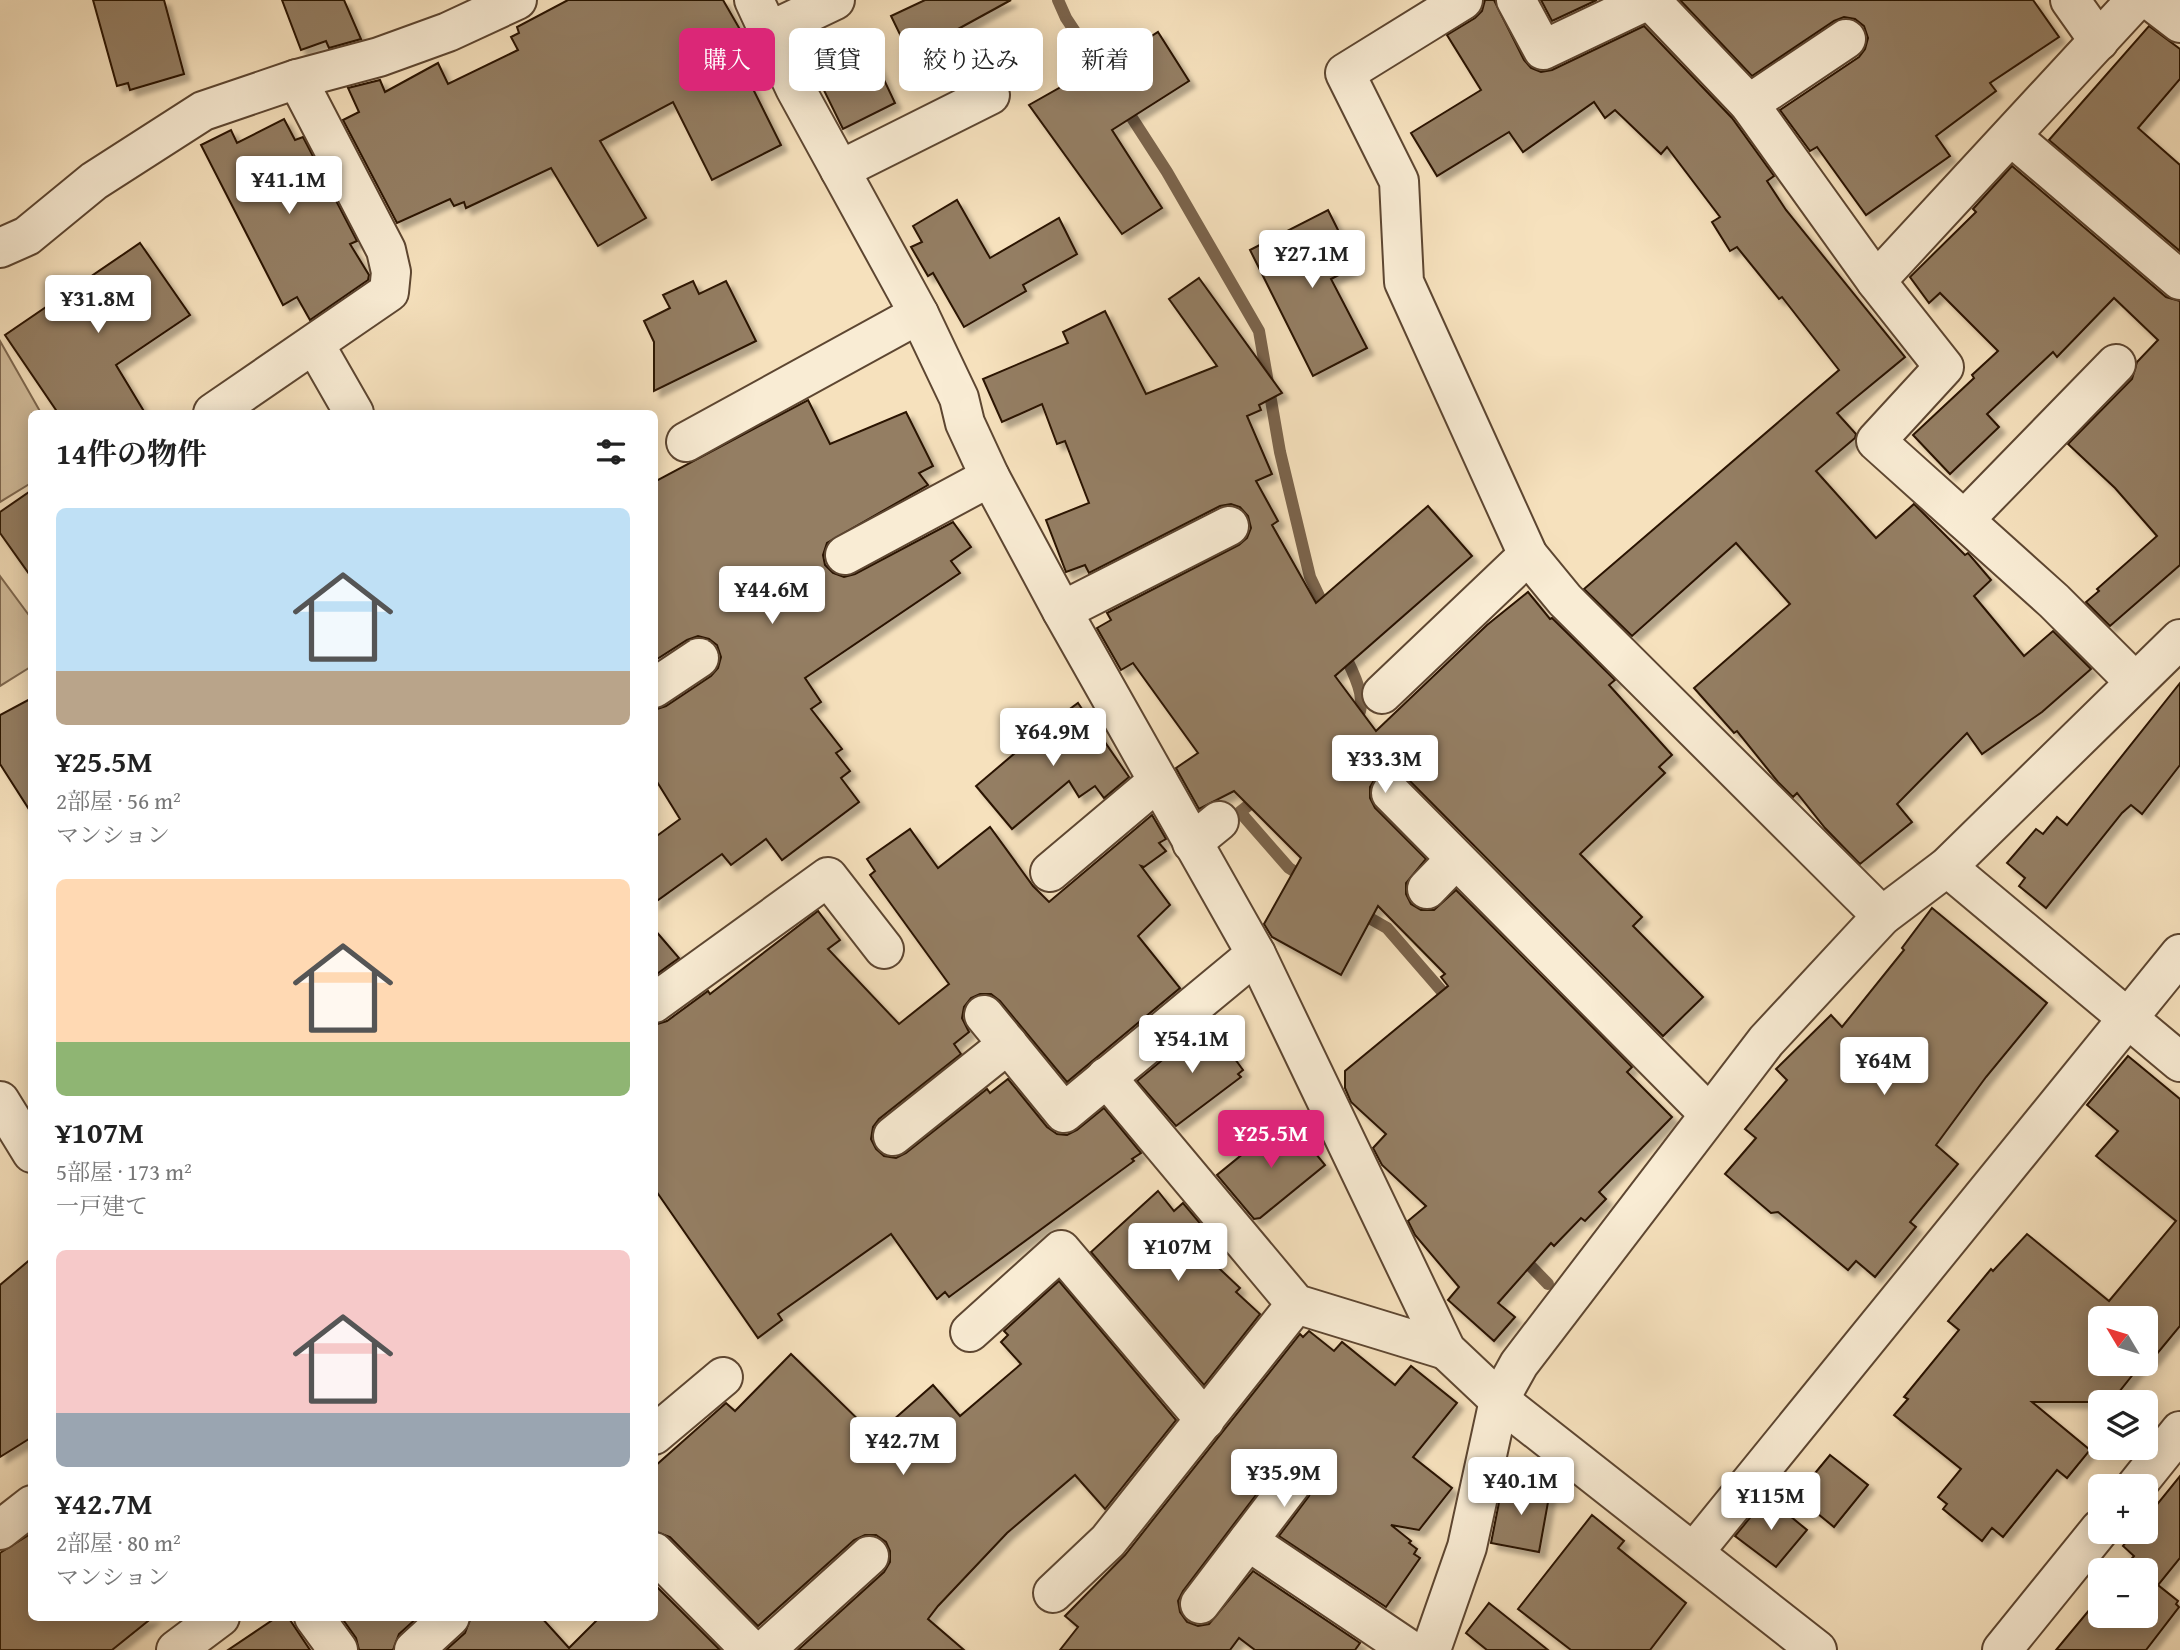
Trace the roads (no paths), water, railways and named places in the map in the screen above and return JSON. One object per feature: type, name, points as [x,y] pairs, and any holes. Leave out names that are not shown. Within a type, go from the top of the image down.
[{"type":"street","points":[[835,0],[762,15],[795,88],[919,314],[959,398],[965,423],[990,477],[1062,611],[1158,781],[1206,832],[1256,954],[1446,1350],[1499,1400],[1817,1650]]},
{"type":"street","points":[[1463,0],[1345,74],[1399,181],[1404,282],[1528,555],[1564,600],[1882,916]]},
{"type":"street","points":[[1516,0],[1543,50],[1649,0],[1749,104],[1876,281],[1944,367],[1876,441],[2054,601],[2135,682]]},
{"type":"street","points":[[2070,0],[2099,41]]},
{"type":"street","points":[[1876,281],[2136,0]]},
{"type":"street","points":[[2150,0],[2180,23]]},
{"type":"street","points":[[0,248],[27,236],[94,181],[203,111],[297,79],[379,57],[448,32],[496,5]]},
{"type":"street","points":[[1749,104],[1846,39]]},
{"type":"street","points":[[218,410],[389,292],[391,272],[386,250],[297,79]]},
{"type":"street","points":[[840,170],[990,95]]},
{"type":"street","points":[[2011,136],[2180,279]]},
{"type":"street","points":[[686,442],[919,314]]},
{"type":"street","points":[[315,345],[352,410]]},
{"type":"street","points":[[1964,520],[2116,364]]},
{"type":"street","points":[[845,555],[990,477]]},
{"type":"street","points":[[1062,611],[1229,526]]},
{"type":"street","points":[[1382,694],[1528,555]]},
{"type":"street","points":[[1430,1650],[1467,1547],[1499,1400],[1519,1364],[1766,1041],[1882,916],[1947,867],[2180,639]]},
{"type":"street","points":[[658,685],[699,658]]},
{"type":"street","points":[[1049,872],[1158,781]]},
{"type":"street","points":[[1391,793],[1709,1114]]},
{"type":"street","points":[[1427,890],[1455,860]]},
{"type":"street","points":[[1947,867],[2180,1062]]},
{"type":"street","points":[[658,1000],[828,877],[884,949]]},
{"type":"street","points":[[984,1015],[1064,1113],[1256,954]]},
{"type":"street","points":[[1694,1552],[2180,954]]},
{"type":"street","points":[[893,1136],[1008,1044]]},
{"type":"street","points":[[1106,1077],[1296,1304],[1446,1350]]},
{"type":"street","points":[[0,1101],[28,1146]]},
{"type":"street","points":[[970,1332],[1061,1250],[1205,1420]]},
{"type":"street","points":[[1053,1592],[1108,1541],[1296,1304]]},
{"type":"street","points":[[658,1432],[723,1377]]},
{"type":"street","points":[[2146,1474],[2180,1431]]},
{"type":"street","points":[[1200,1604],[1292,1483]]},
{"type":"street","points":[[0,1530],[28,1508]]},
{"type":"street","points":[[1248,1541],[1410,1650]]},
{"type":"street","points":[[2001,1650],[2088,1544]]},
{"type":"street","points":[[658,1556],[751,1650]]},
{"type":"street","points":[[765,1650],[869,1556]]},
{"type":"street","points":[[176,1650],[215,1621]]},
{"type":"street","points":[[317,1621],[338,1650]]},
{"type":"street","points":[[414,1650],[446,1621]]},
{"type":"waterway","points":[[1058,0],[1073,28]]},
{"type":"waterway","points":[[1123,104],[1167,172],[1259,331],[1280,452],[1310,577],[1327,613]]},
{"type":"waterway","points":[[1342,649],[1361,696],[1359,715],[1353,723]]},
{"type":"waterway","points":[[1259,797],[1240,812],[1289,868],[1308,880]]},
{"type":"waterway","points":[[1359,912],[1387,928],[1453,1004]]},
{"type":"waterway","points":[[1519,1254],[1548,1284]]}]
